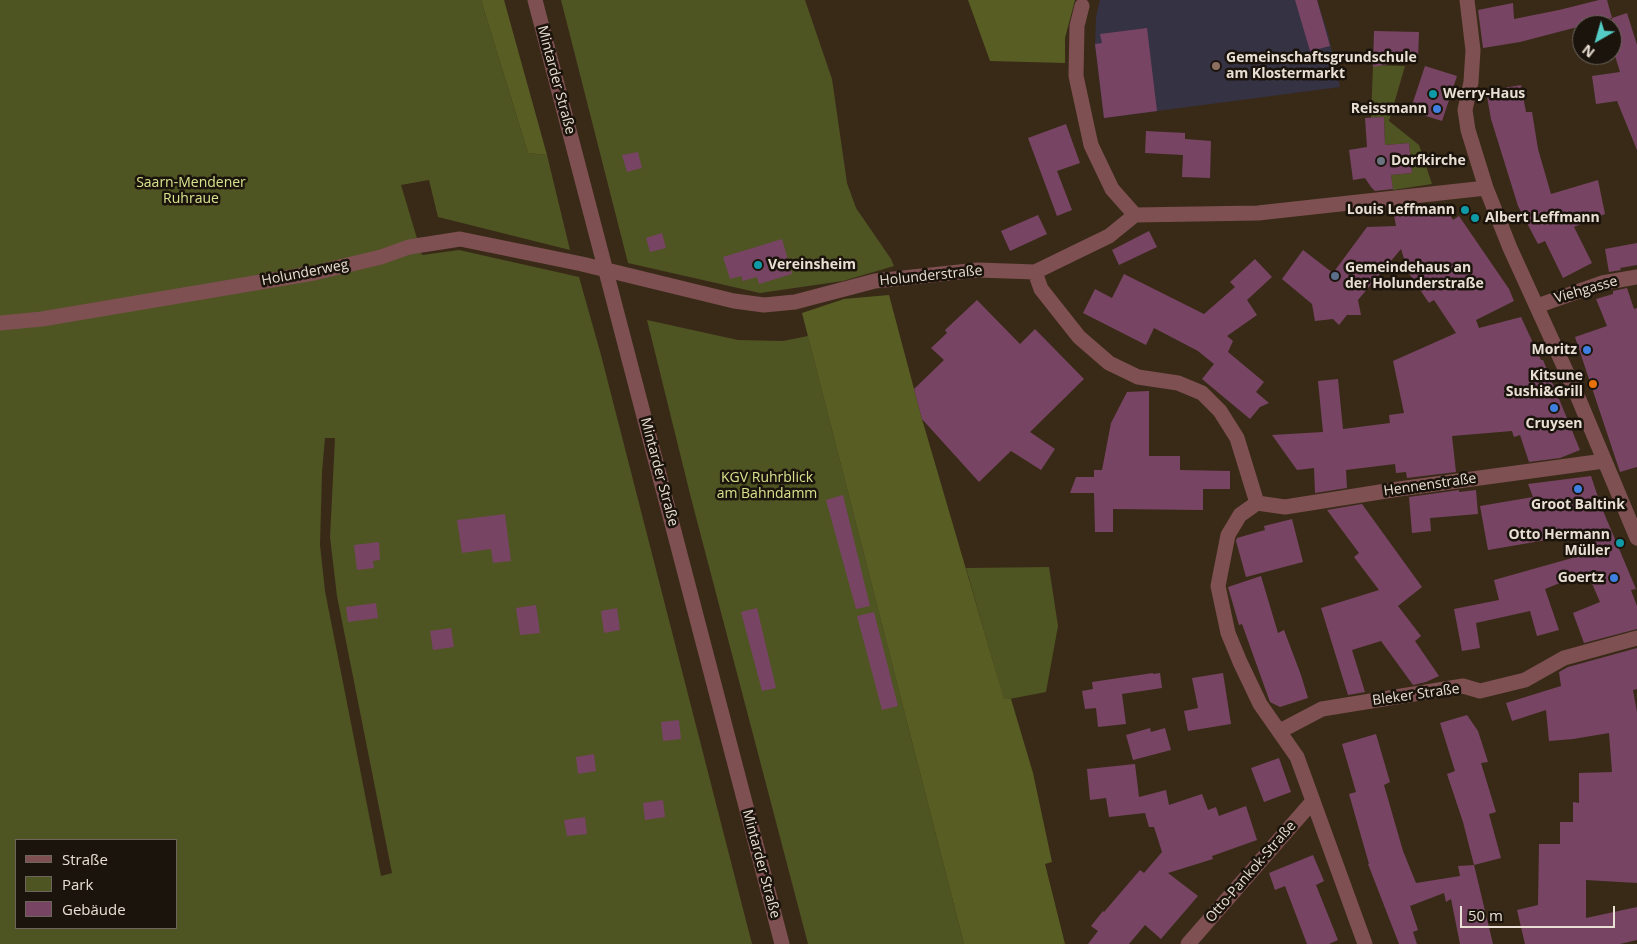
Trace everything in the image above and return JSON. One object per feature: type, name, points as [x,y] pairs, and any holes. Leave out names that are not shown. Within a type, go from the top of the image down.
[{"type":"street","name":"Mintarder Straße","points":[[535,0],[782,944]]},
{"type":"street","points":[[1467,0],[1473,50],[1472,82],[1464,110],[1468,130],[1486,188],[1510,248],[1637,538]]},
{"type":"street","points":[[1082,6],[1077,26],[1076,76],[1091,145],[1112,189],[1135,215],[1258,213],[1486,188]]},
{"type":"street","name":"Holunderstraße","points":[[606,270],[734,302],[764,306],[795,302],[875,281],[978,270],[1035,272],[1110,236],[1135,215]]},
{"type":"street","name":"Holunderweg","points":[[0,323],[42,319],[314,273],[381,257],[409,247],[460,239],[606,270]]},
{"type":"street","points":[[1035,272],[1041,289],[1079,337],[1109,363],[1138,377],[1178,383],[1202,393],[1220,410],[1238,438],[1257,503],[1240,515],[1228,535],[1218,586],[1228,633],[1260,704],[1297,757],[1365,944]]},
{"type":"street","name":"Viehgasse","points":[[1537,306],[1602,283],[1637,277]]},
{"type":"street","name":"Hennenstraße","points":[[1257,503],[1285,507],[1399,489],[1604,461]]},
{"type":"street","name":"Bleker Straße","points":[[1280,731],[1322,709],[1463,686],[1480,691],[1525,680],[1564,658],[1637,638]]},
{"type":"street","name":"Otto-Pankok-Straße","points":[[1188,944],[1314,801]]},
{"type":"shaded area","name":"Gemeinschaftsgrundschule am Klostermarkt","points":[[1100,0],[1317,0],[1328,34],[1340,87],[1104,118],[1095,44],[1096,17]]},
{"type":"green space","name":"Saarn-Mendener Ruhraue","points":[[0,0],[481,0],[528,153],[547,155],[570,250],[438,217],[429,180],[401,185],[422,255],[459,250],[579,277],[601,355],[752,944],[0,944]],"holes":[[[325,438],[335,438],[330,537],[337,596],[392,873],[381,876],[325,591],[320,545]]]},
{"type":"green space","points":[[481,0],[504,0],[547,155],[528,153]]},
{"type":"green space","points":[[561,0],[805,0],[832,79],[847,183],[856,208],[894,266],[843,281],[760,293],[628,263]]},
{"type":"green space","points":[[968,0],[1075,0],[1065,38],[1065,63],[990,61]]},
{"type":"green space","points":[[1373,65],[1405,66],[1389,121],[1419,145],[1432,184],[1393,190],[1391,175],[1412,173],[1409,143],[1385,145],[1384,117],[1371,118]]},
{"type":"green space","points":[[889,295],[922,419],[1004,699],[1011,699],[1033,773],[1052,862],[1045,864],[1065,944],[964,944],[802,313],[844,299]]},
{"type":"green space","name":"KGV Ruhrblick am Bahndamm","points":[[647,320],[738,340],[783,341],[808,336],[964,944],[808,944],[691,498]]},
{"type":"green space","points":[[1049,567],[1058,626],[1046,692],[1004,700],[966,568]]},
{"type":"building","points":[[1295,0],[1317,0],[1330,46],[1310,51]]},
{"type":"building","points":[[1599,0],[1607,0],[1611,15],[1572,15],[1572,28],[1520,42],[1483,48],[1478,10],[1513,3],[1514,19]]},
{"type":"building","points":[[1627,13],[1637,45],[1637,150],[1617,101],[1596,104],[1592,76],[1620,72],[1618,65],[1622,65],[1621,15]]},
{"type":"building","points":[[1147,28],[1157,111],[1104,118],[1095,44],[1102,43],[1100,34]]},
{"type":"building","points":[[1374,31],[1419,32],[1418,59],[1373,67]]},
{"type":"building","name":"Werry-Haus","points":[[1425,66],[1457,76],[1442,121],[1410,111]]},
{"type":"building","points":[[1521,85],[1526,112],[1532,112],[1538,149],[1551,194],[1598,180],[1605,214],[1574,227],[1592,263],[1563,278],[1545,241],[1538,244],[1518,206],[1491,119],[1486,91]]},
{"type":"building","name":"Dorfkirche","points":[[1384,117],[1385,145],[1409,143],[1412,173],[1391,175],[1393,189],[1375,191],[1365,178],[1353,180],[1349,150],[1367,147],[1365,118]]},
{"type":"building","points":[[1066,124],[1080,163],[1057,171],[1072,210],[1057,216],[1028,138]]},
{"type":"building","points":[[1146,131],[1185,133],[1185,139],[1211,141],[1210,178],[1182,177],[1183,155],[1145,153]]},
{"type":"building","points":[[638,152],[642,168],[627,172],[622,155]]},
{"type":"building","points":[[1421,205],[1432,217],[1446,207],[1453,220],[1459,216],[1509,289],[1514,301],[1476,320],[1479,328],[1521,317],[1541,360],[1543,360],[1580,450],[1560,458],[1529,462],[1520,435],[1514,437],[1512,431],[1452,436],[1456,472],[1407,478],[1406,472],[1396,473],[1395,464],[1346,470],[1347,488],[1315,493],[1314,468],[1297,470],[1272,435],[1323,432],[1318,381],[1338,379],[1343,429],[1390,423],[1389,415],[1404,413],[1393,361],[1456,333],[1434,300],[1429,303],[1408,272],[1401,249],[1358,300],[1361,315],[1347,315],[1339,325],[1333,319],[1315,321],[1312,304],[1282,279],[1303,250],[1333,273],[1367,227],[1396,226],[1393,210]]},
{"type":"building","points":[[1038,215],[1047,234],[1010,251],[1001,231]]},
{"type":"building","points":[[1149,231],[1157,247],[1119,265],[1112,250]]},
{"type":"building","points":[[662,233],[666,248],[650,252],[646,238]]},
{"type":"building","name":"Vereinsheim","points":[[782,239],[792,274],[759,284],[757,277],[743,281],[741,276],[730,279],[723,257]]},
{"type":"building","points":[[1637,243],[1637,265],[1609,272],[1605,249]]},
{"type":"building","points":[[1255,259],[1272,277],[1247,300],[1257,315],[1227,336],[1233,341],[1228,352],[1264,382],[1256,392],[1269,403],[1260,407],[1250,419],[1202,379],[1214,364],[1198,351],[1154,328],[1146,345],[1083,313],[1095,289],[1112,298],[1124,274],[1204,314],[1235,287],[1230,282]]},
{"type":"building","points":[[1627,288],[1634,309],[1637,308],[1637,467],[1620,472],[1575,337],[1607,326],[1596,299],[1613,294],[1613,291]]},
{"type":"building","points":[[977,300],[1020,344],[1035,329],[1084,379],[1030,432],[1055,449],[1041,470],[1011,451],[979,482],[922,419],[914,389],[944,360],[931,348],[947,333],[945,330]]},
{"type":"building","points":[[1149,391],[1149,456],[1180,456],[1180,470],[1230,471],[1230,489],[1203,489],[1203,510],[1113,509],[1113,532],[1095,532],[1094,493],[1070,493],[1076,477],[1094,477],[1094,470],[1102,470],[1111,423],[1127,392]]},
{"type":"building","points":[[1591,476],[1601,506],[1636,589],[1631,590],[1637,606],[1637,629],[1584,643],[1573,613],[1600,602],[1587,572],[1545,589],[1559,630],[1537,636],[1530,611],[1476,623],[1480,648],[1462,651],[1454,609],[1499,600],[1494,580],[1597,551],[1593,532],[1488,550],[1480,506],[1533,497],[1528,484]]},
{"type":"building","points":[[1459,490],[1459,492],[1476,490],[1478,514],[1430,518],[1431,531],[1412,533],[1409,497]]},
{"type":"building","points":[[843,495],[870,606],[856,609],[826,500]]},
{"type":"building","points":[[1362,504],[1422,587],[1398,606],[1421,636],[1415,641],[1439,676],[1413,685],[1381,641],[1352,650],[1365,692],[1348,695],[1321,608],[1379,590],[1354,557],[1359,553],[1327,510]]},
{"type":"building","points":[[505,514],[511,561],[493,563],[491,549],[462,553],[457,520]]},
{"type":"building","points":[[1292,519],[1303,562],[1246,577],[1236,541],[1237,538],[1265,530],[1264,526]]},
{"type":"building","points":[[379,542],[380,560],[373,561],[374,568],[357,570],[354,545]]},
{"type":"building","points":[[1261,576],[1278,633],[1284,630],[1308,698],[1280,707],[1270,702],[1242,624],[1239,625],[1228,587]]},
{"type":"building","points":[[376,603],[378,618],[348,622],[346,607]]},
{"type":"building","points":[[536,605],[540,633],[520,635],[516,608]]},
{"type":"building","points":[[617,608],[620,630],[604,633],[601,611]]},
{"type":"building","points":[[757,608],[776,688],[762,691],[741,612]]},
{"type":"building","points":[[874,612],[898,706],[882,710],[857,616]]},
{"type":"building","points":[[451,628],[454,647],[433,650],[430,631]]},
{"type":"building","points":[[1637,648],[1637,689],[1633,690],[1637,712],[1637,883],[1586,880],[1586,918],[1637,907],[1637,940],[1620,944],[1525,944],[1517,910],[1538,905],[1539,844],[1560,844],[1560,822],[1573,822],[1573,802],[1579,803],[1579,773],[1612,772],[1609,733],[1549,741],[1546,710],[1512,721],[1506,703],[1561,686],[1559,672],[1568,667]]},
{"type":"building","points":[[1160,673],[1162,688],[1122,694],[1126,724],[1098,727],[1096,708],[1085,709],[1082,691],[1093,689],[1092,682]]},
{"type":"building","points":[[1223,673],[1231,724],[1188,731],[1184,711],[1198,708],[1192,678]]},
{"type":"building","points":[[1467,715],[1478,731],[1488,762],[1481,763],[1496,812],[1489,814],[1501,858],[1474,865],[1463,822],[1447,774],[1455,771],[1440,723]]},
{"type":"building","points":[[679,720],[681,739],[663,741],[661,722]]},
{"type":"building","points":[[1150,728],[1151,732],[1165,728],[1171,750],[1133,760],[1126,735]]},
{"type":"building","points":[[1376,734],[1390,782],[1384,785],[1403,851],[1416,883],[1460,876],[1458,866],[1474,865],[1493,944],[1460,944],[1451,899],[1446,902],[1444,893],[1410,906],[1418,930],[1413,932],[1417,944],[1399,944],[1368,864],[1349,794],[1356,792],[1342,744]]},
{"type":"building","points":[[594,754],[596,771],[578,774],[576,757]]},
{"type":"building","points":[[1279,758],[1291,792],[1264,802],[1251,768]]},
{"type":"building","points":[[1135,764],[1139,797],[1166,790],[1169,805],[1202,794],[1208,810],[1216,807],[1219,816],[1246,806],[1257,840],[1212,856],[1213,859],[1168,873],[1198,896],[1161,939],[1145,925],[1129,944],[1088,944],[1098,931],[1091,926],[1103,911],[1140,870],[1144,873],[1162,852],[1154,827],[1149,827],[1145,813],[1109,817],[1106,798],[1090,800],[1087,769]]},
{"type":"building","points":[[663,800],[665,817],[645,820],[643,803]]},
{"type":"building","points":[[585,817],[587,834],[567,836],[564,820]]},
{"type":"building","points":[[1313,855],[1324,881],[1316,885],[1338,940],[1329,944],[1307,944],[1285,886],[1275,890],[1269,873]]},
{"type":"place","name":"Gemeinschaftsgrundschule am Klostermarkt","points":[[1216,66]]},
{"type":"place","name":"Werry-Haus","points":[[1433,94]]},
{"type":"place","name":"Reissmann","points":[[1437,109]]},
{"type":"place","name":"Dorfkirche","points":[[1381,161]]},
{"type":"place","name":"Louis Leffmann","points":[[1465,210]]},
{"type":"place","name":"Albert Leffmann","points":[[1475,218]]},
{"type":"place","name":"Vereinsheim","points":[[758,265]]},
{"type":"place","name":"Gemeindehaus an der Holunderstraße","points":[[1335,276]]},
{"type":"place","name":"Moritz","points":[[1587,350]]},
{"type":"place","name":"Kitsune Sushi&Grill","points":[[1593,384]]},
{"type":"place","name":"Cruysen","points":[[1554,408]]},
{"type":"place","name":"Groot Baltink","points":[[1578,489]]},
{"type":"place","name":"Otto Hermann Müller","points":[[1620,543]]},
{"type":"place","name":"Goertz","points":[[1614,578]]}]
